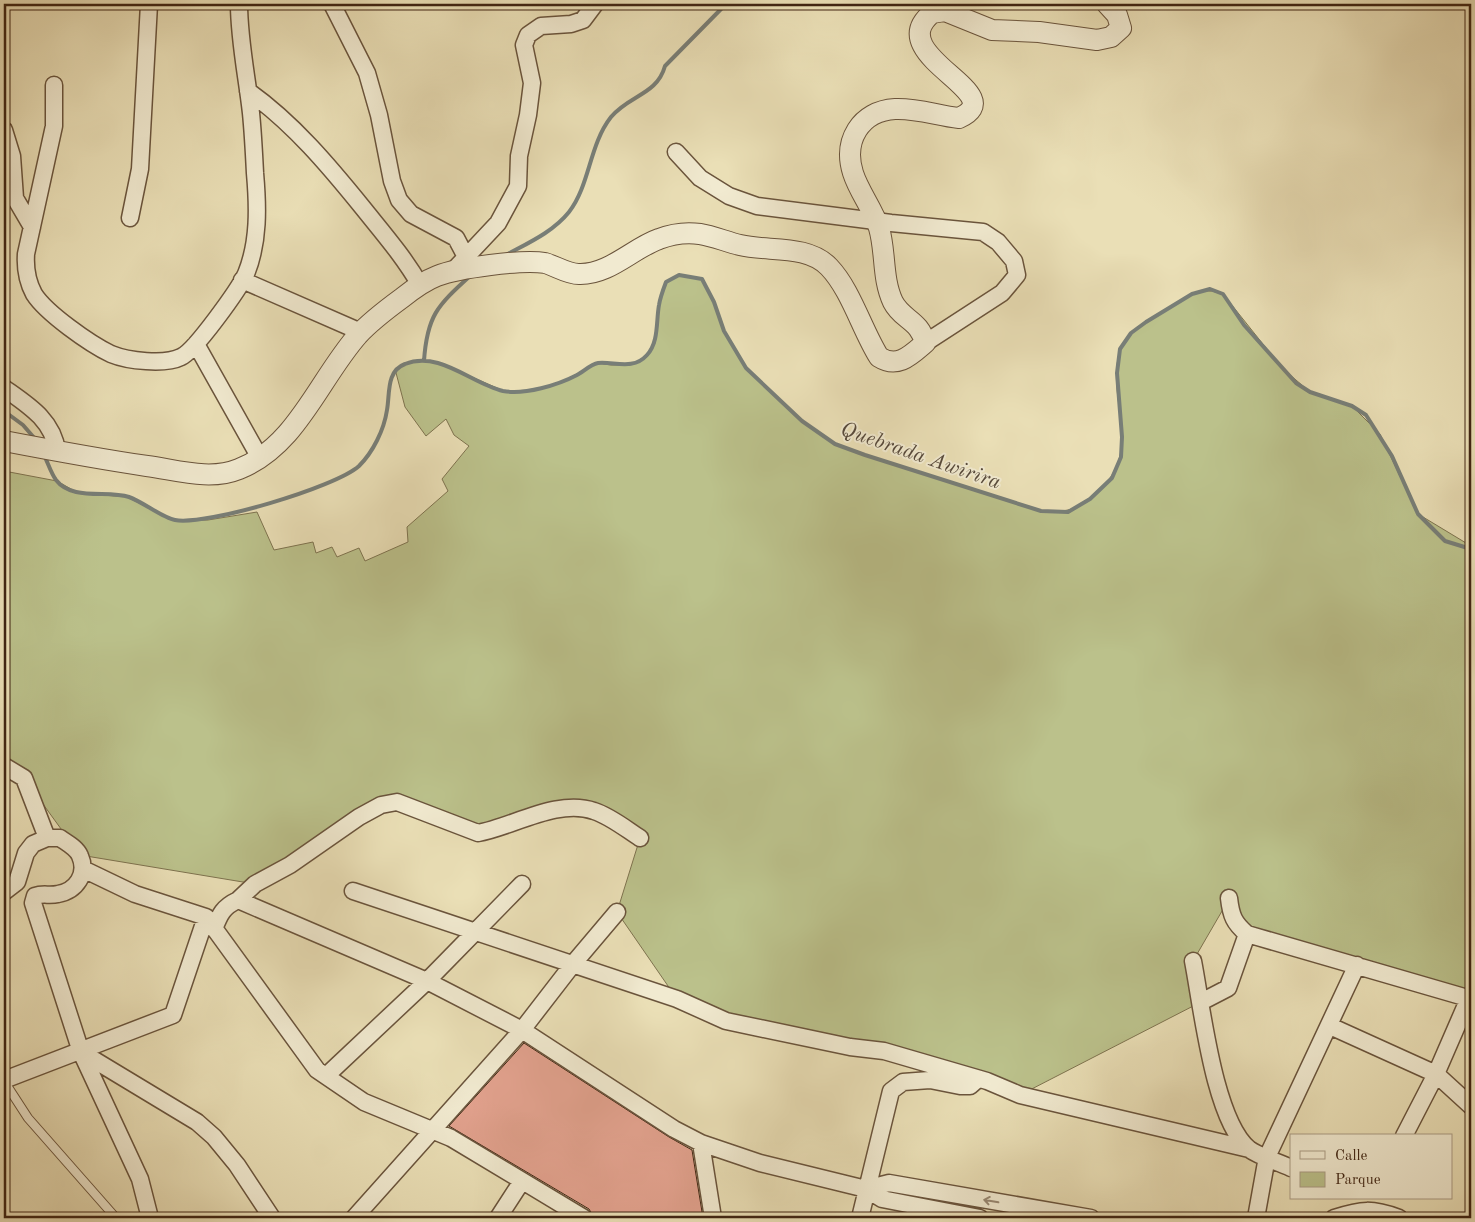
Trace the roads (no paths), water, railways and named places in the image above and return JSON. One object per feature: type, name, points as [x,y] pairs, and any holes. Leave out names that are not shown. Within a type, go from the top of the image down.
[{"type":"street","points":[[130,218],[140,169],[149,4]]},
{"type":"street","points":[[54,85],[54,126],[26,254],[25,272],[34,293],[46,310],[112,354],[166,362],[183,356],[196,344],[242,280],[252,256],[256,229],[257,196],[239,4]]},
{"type":"street","points":[[332,4],[367,73],[379,115],[392,181],[400,200],[411,214],[456,238],[466,257]]},
{"type":"street","points":[[452,272],[498,223],[518,186],[519,156],[528,115],[532,83],[524,45],[528,35],[541,26],[571,24],[583,20],[595,4]]},
{"type":"street","points":[[925,342],[922,331],[895,306],[889,293],[879,228],[853,173],[850,143],[860,124],[880,113],[895,109],[924,111],[959,118],[966,115],[972,105],[968,92],[925,52],[920,34],[926,18],[938,10],[992,30],[1039,32],[1097,40],[1111,36],[1121,28],[1117,15],[1107,4]]},
{"type":"street","points":[[248,91],[275,110],[334,173],[398,251],[420,285]]},
{"type":"street","points":[[4,130],[12,156],[15,198],[32,227]]},
{"type":"street","points":[[4,441],[197,474],[216,474],[238,469],[260,458],[283,440],[361,332],[420,285],[452,272],[527,262],[545,263],[580,274],[604,268],[650,242],[682,234],[702,234],[757,248],[803,253],[824,262],[836,275],[875,350],[884,361],[897,362],[905,359],[925,342],[1002,294],[1017,275],[1014,261],[998,242],[984,232],[757,206],[729,196],[700,178],[676,152]]},
{"type":"street","points":[[242,280],[361,332]]},
{"type":"street","points":[[196,344],[260,458]]},
{"type":"street","points":[[4,388],[31,407],[46,423],[56,440],[57,451]]},
{"type":"street","points":[[4,766],[24,778],[47,838]]},
{"type":"street","points":[[4,1081],[173,1015],[210,923],[220,912],[227,905],[238,900],[255,884],[290,865],[360,817],[381,805],[397,802],[478,832],[491,830],[540,812],[574,808],[593,810],[640,838]]},
{"type":"street","points":[[4,892],[17,882],[19,867],[33,844],[47,838],[60,838],[80,855],[83,869],[81,878],[75,886],[58,894],[42,893],[35,896],[33,903],[81,1052],[140,1179],[150,1218]]},
{"type":"street","points":[[83,869],[135,894],[210,923],[316,1070],[364,1102],[451,1138],[584,1218]]},
{"type":"street","points":[[326,1076],[427,981],[522,884]]},
{"type":"street","points":[[353,891],[677,999],[726,1021],[850,1047],[884,1051],[978,1079],[1020,1095],[1250,1149],[1290,1168]]},
{"type":"street","points":[[1229,898],[1231,915],[1235,923],[1247,934],[1470,999],[1436,1074],[1405,1134]]},
{"type":"street","points":[[238,900],[427,981],[522,1030],[674,1129],[701,1143],[760,1163],[866,1189],[882,1199],[980,1218]]},
{"type":"street","points":[[354,1218],[522,1030],[573,964],[617,912]]},
{"type":"street","points":[[1201,1002],[1228,988],[1247,934]]},
{"type":"street","points":[[1193,961],[1219,1097],[1230,1122],[1250,1149]]},
{"type":"street","points":[[1256,1218],[1267,1157],[1330,1026],[1356,965]]},
{"type":"street","points":[[1330,1026],[1436,1074],[1471,1106]]},
{"type":"street","points":[[81,1052],[197,1122],[214,1137],[237,1165],[272,1218]]},
{"type":"street","points":[[860,1218],[890,1091],[903,1082],[930,1080],[970,1086],[978,1079]]},
{"type":"street","points":[[701,1143],[713,1218]]},
{"type":"street","points":[[498,1218],[522,1181]]},
{"type":"street","points":[[866,1189],[889,1183],[1091,1218]]},
{"type":"street","points":[[144,1195],[162,1218]]},
{"type":"street","points":[[1334,1218],[1372,1209],[1399,1218]]},
{"type":"lane","points":[[4,1081],[28,1118],[116,1218]]},
{"type":"waterway","points":[[506,255],[548,231],[563,219],[576,201],[598,140],[611,117],[656,83],[665,66],[726,4]]},
{"type":"waterway","name":"Quebrada Awirira","points":[[44,455],[56,480],[71,491],[129,497],[170,519],[191,520],[214,517],[270,503],[325,484],[346,475],[359,466],[381,433],[387,410],[390,384],[392,377],[399,367],[418,361],[430,361],[455,370],[491,387],[503,391],[521,392],[551,386],[569,379],[598,363],[636,363],[647,355],[654,344],[659,302],[666,282],[679,275],[702,279],[714,302],[724,331],[746,368],[802,421],[835,444],[1041,511],[1068,512],[1090,499],[1112,478],[1121,457],[1122,437],[1117,373],[1120,349],[1131,333],[1146,322],[1192,294],[1210,289],[1223,294],[1244,325],[1296,383],[1310,392],[1352,406],[1366,415],[1392,456],[1418,514],[1445,541],[1471,549]]},
{"type":"waterway","points":[[424,361],[425,346],[431,322],[442,304],[470,276]]},
{"type":"waterway","name":"Quebrada Awirira","points":[[4,411],[23,425],[36,440]]}]
